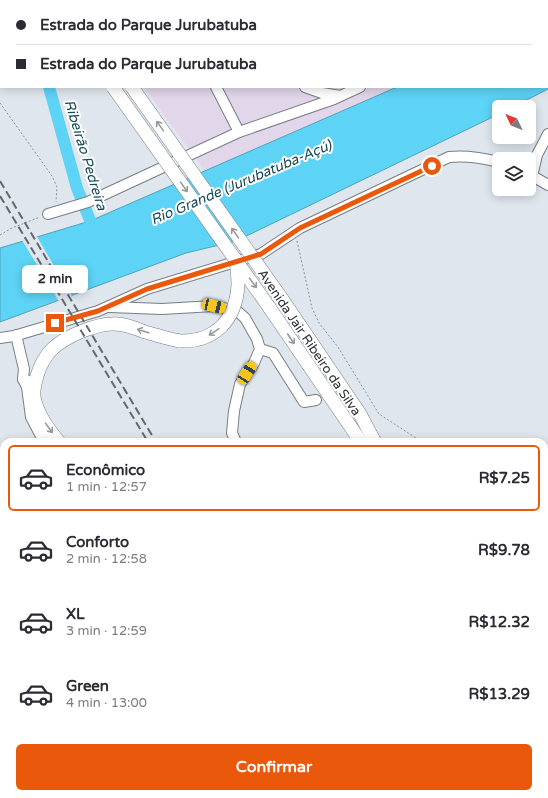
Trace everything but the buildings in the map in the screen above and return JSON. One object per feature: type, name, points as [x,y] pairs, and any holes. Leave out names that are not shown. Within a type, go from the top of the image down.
[{"type":"main road","name":"Avenida Jair Ribeiro da Silva","points":[[114,88],[270,307],[358,438]]},
{"type":"main road","name":"Avenida Jair Ribeiro da Silva","points":[[133,88],[282,299],[352,403],[373,438]]},
{"type":"main road","points":[[56,438],[43,420],[37,408],[29,381],[54,346],[64,339],[96,326],[114,324],[127,326],[180,341],[201,340],[214,334],[225,324],[233,312],[237,297],[238,284],[236,260]]},
{"type":"street","points":[[217,88],[239,132]]},
{"type":"street","points":[[308,88],[322,93],[342,96]]},
{"type":"street","points":[[48,214],[88,202],[239,132],[342,96],[358,88]]},
{"type":"street","points":[[536,158],[545,146],[548,134]]},
{"type":"street","points":[[0,338],[16,335],[98,311],[147,289],[261,254],[295,232],[450,157],[458,156],[492,161]]},
{"type":"street","points":[[536,178],[548,185]]},
{"type":"street","points":[[108,307],[162,309],[214,306],[237,311],[245,318],[258,338],[260,349],[254,363],[240,384],[234,411],[232,433],[234,438]]},
{"type":"street","points":[[16,335],[24,369],[29,381],[27,387],[31,417],[42,438]]},
{"type":"street","points":[[260,349],[273,353],[304,402],[316,400]]},
{"type":"path","points":[[0,103],[52,176],[57,187],[57,202]]},
{"type":"path","points":[[0,235],[12,228],[48,214]]},
{"type":"path","points":[[295,232],[312,308],[319,323],[338,348],[379,414],[416,438]]},
{"type":"shaded area","points":[[145,88],[395,88],[205,171]]},
{"type":"water","name":"Rio Grande (Jurubatuba-Açú)","points":[[395,88],[548,88],[527,100],[492,100],[492,117],[236,241],[186,253],[0,322],[0,248],[90,221]]},
{"type":"pier","points":[[36,235],[73,298],[60,303],[22,240]]},
{"type":"waterway","name":"Ribeirão Pedreira","points":[[49,88],[77,188],[96,235]]},
{"type":"railway","points":[[0,181],[154,438]]},
{"type":"railway","points":[[0,196],[146,438]]},
{"type":"route","points":[[55,323],[98,311],[147,289],[261,254],[300,228],[432,166]]}]
